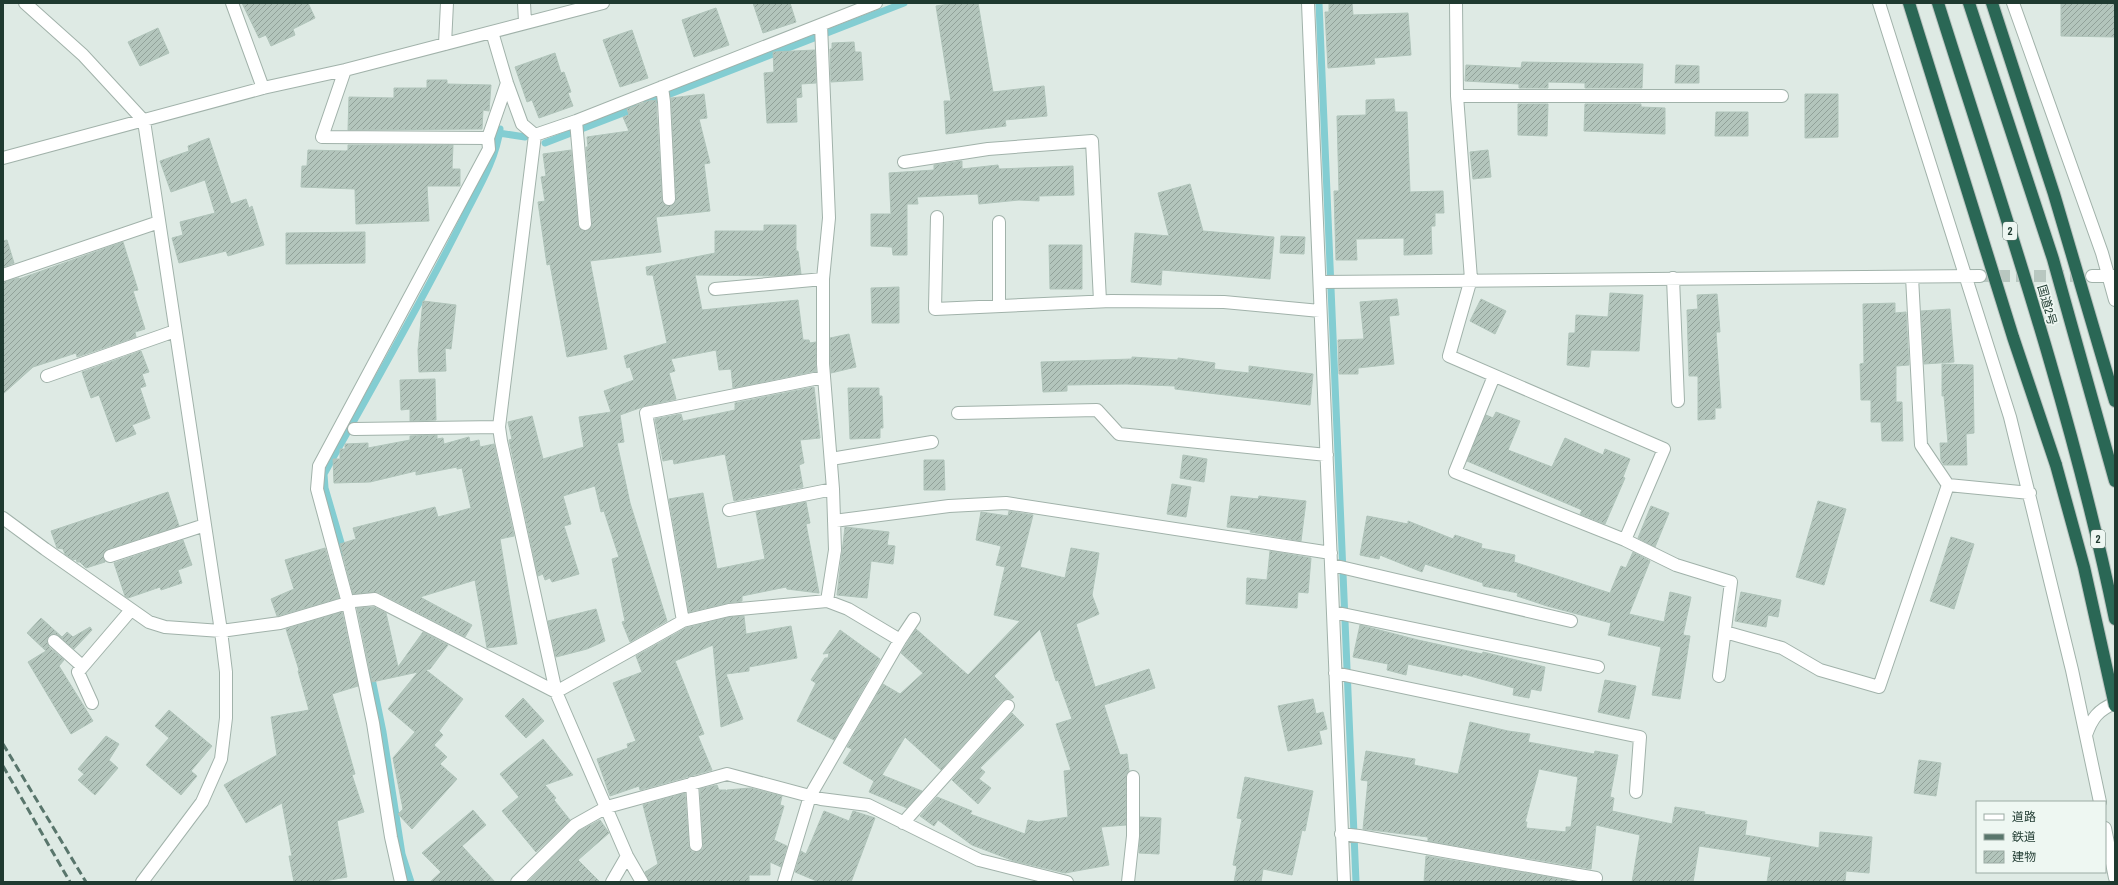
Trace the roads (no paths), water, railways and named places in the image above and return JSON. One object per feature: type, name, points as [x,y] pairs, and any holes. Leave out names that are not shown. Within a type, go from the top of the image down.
[{"type":"highway","points":[[1909,3],[2013,337],[2056,465],[2084,567],[2115,706]]},
{"type":"highway","name":"国道2号","points":[[1938,3],[2024,274],[2077,459],[2102,556],[2115,619]]},
{"type":"highway","name":"国道2号","points":[[1969,3],[2053,259],[2115,481]]},
{"type":"highway","points":[[1992,3],[2054,194],[2115,401]]},
{"type":"street","points":[[25,3],[83,55],[144,121],[221,631],[226,672],[226,718],[221,759],[202,802],[142,882]]},
{"type":"street","points":[[232,3],[262,88]]},
{"type":"street","points":[[445,44],[447,3]]},
{"type":"street","points":[[524,3],[525,22]]},
{"type":"street","points":[[3,158],[262,88],[345,70],[525,22],[603,3]]},
{"type":"street","points":[[492,32],[507,83],[522,124],[535,135],[577,128],[822,31],[876,3]]},
{"type":"street","points":[[1308,3],[1328,282],[1320,312],[1328,456],[1341,613],[1338,674],[1350,835],[1344,882]]},
{"type":"street","points":[[1456,3],[1457,96],[1471,279],[1449,356],[1664,449],[1625,540]]},
{"type":"street","points":[[1879,3],[2010,417],[2030,493],[2100,801]]},
{"type":"street","points":[[2013,3],[2102,253],[2112,276],[2115,300]]},
{"type":"street","points":[[822,31],[829,218],[823,279],[822,318],[824,377],[831,460],[834,521],[834,550],[827,601]]},
{"type":"street","points":[[345,70],[322,137],[488,138]]},
{"type":"street","points":[[401,882],[391,837],[354,601],[317,489],[319,466],[489,149],[488,138],[507,83]]},
{"type":"street","points":[[663,94],[669,199]]},
{"type":"street","points":[[1457,96],[1782,96]]},
{"type":"street","points":[[577,128],[585,224]]},
{"type":"street","points":[[535,135],[500,427],[500,441],[556,692],[627,856],[642,882]]},
{"type":"street","points":[[904,162],[988,149],[1092,141],[1100,301]]},
{"type":"street","points":[[937,217],[935,309],[1100,301],[1224,302],[1320,312]]},
{"type":"street","points":[[3,275],[159,222]]},
{"type":"street","points":[[999,306],[1000,222]]},
{"type":"street","points":[[1912,276],[1921,444],[1948,485]]},
{"type":"street","points":[[1328,282],[1471,279],[1980,276]]},
{"type":"street","points":[[2092,276],[2112,276]]},
{"type":"street","points":[[1673,278],[1678,402]]},
{"type":"street","points":[[715,289],[823,279]]},
{"type":"street","points":[[47,376],[175,331]]},
{"type":"street","points":[[1494,376],[1455,472],[1625,540],[1676,565],[1731,582],[1719,676]]},
{"type":"street","points":[[683,622],[646,413],[824,377]]},
{"type":"street","points":[[958,413],[1097,410],[1119,434],[1328,456]]},
{"type":"street","points":[[354,428],[500,427]]},
{"type":"street","points":[[831,460],[932,442]]},
{"type":"street","points":[[1948,485],[2030,493]]},
{"type":"street","points":[[1725,632],[1782,648],[1820,670],[1879,687],[1948,485]]},
{"type":"street","points":[[730,510],[833,489]]},
{"type":"street","points":[[834,521],[949,506],[1006,503],[1337,563],[1571,621]]},
{"type":"street","points":[[3,518],[45,550],[149,622],[165,627],[221,631],[280,623],[354,601],[375,599],[556,692]]},
{"type":"street","points":[[110,556],[205,525]]},
{"type":"street","points":[[556,692],[683,622],[729,610],[827,601],[848,609],[900,640]]},
{"type":"street","points":[[92,703],[78,672],[131,610]]},
{"type":"street","points":[[1341,613],[1598,667]]},
{"type":"street","points":[[784,882],[810,796],[900,640],[914,619]]},
{"type":"street","points":[[54,641],[82,666]]},
{"type":"street","points":[[1338,674],[1640,737],[1636,792]]},
{"type":"street","points":[[2086,735],[2096,714],[2103,708],[2115,703]]},
{"type":"street","points":[[903,823],[1008,706]]},
{"type":"street","points":[[516,882],[575,825],[607,807],[727,774],[810,796],[868,805],[979,860],[1067,882]]},
{"type":"street","points":[[1128,882],[1133,836],[1133,777]]},
{"type":"street","points":[[692,783],[696,845]]},
{"type":"street","points":[[2106,833],[2115,878]]},
{"type":"street","points":[[1350,835],[1596,878],[1594,882]]},
{"type":"street","points":[[612,882],[627,856]]},
{"type":"waterway","points":[[647,103],[904,3]]},
{"type":"waterway","points":[[1319,3],[1356,882]]},
{"type":"waterway","points":[[545,143],[636,108]]},
{"type":"waterway","points":[[344,553],[325,488],[324,474],[446,253],[490,165],[498,141],[500,129]]},
{"type":"waterway","points":[[499,133],[525,137]]},
{"type":"waterway","points":[[371,674],[383,732],[402,854],[411,882]]},
{"type":"tunnel","points":[[1980,276],[2092,276]]},
{"type":"railway","points":[[3,744],[86,882]]},
{"type":"railway","points":[[3,766],[70,882]]}]
